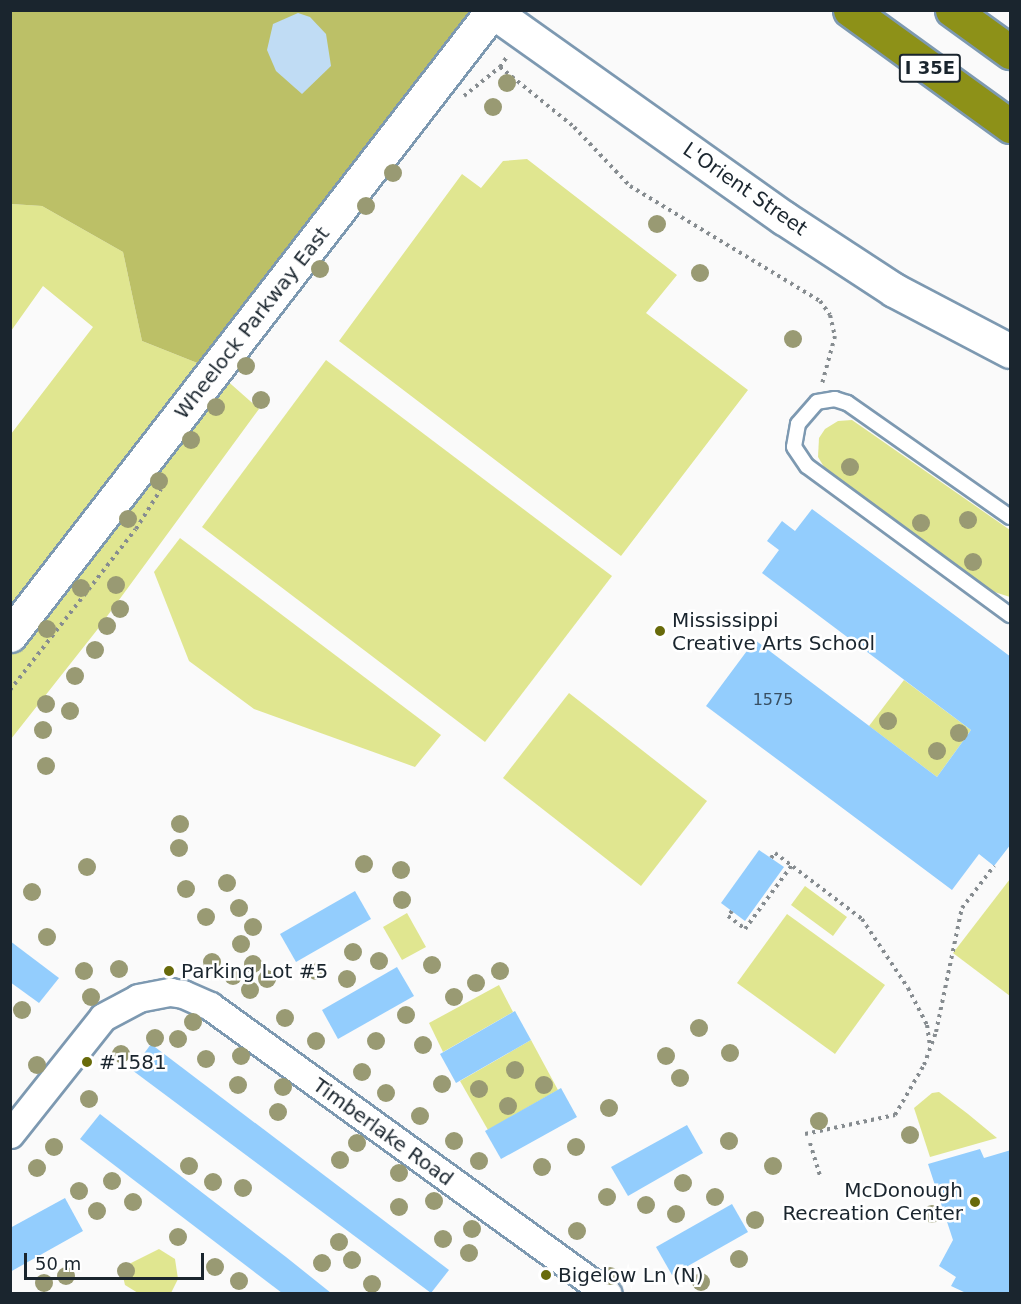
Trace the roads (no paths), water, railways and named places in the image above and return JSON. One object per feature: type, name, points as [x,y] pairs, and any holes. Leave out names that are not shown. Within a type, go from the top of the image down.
[{"type":"highway","name":"I 35E","points":[[850,10],[1011,126]]},
{"type":"highway","name":"I 35E","points":[[952,10],[1011,52]]},
{"type":"street","name":"L'Orient Street","points":[[492,11],[784,218],[894,290],[1011,351]]},
{"type":"street","name":"Wheelock Parkway East","points":[[10,635],[492,11]]},
{"type":"street","name":"Timberlake Road","points":[[10,1134],[103,1017],[126,1003],[150,995],[177,993],[210,1006],[597,1291]]},
{"type":"lane","points":[[1011,517],[847,403],[822,400],[811,406],[798,424],[793,441],[800,458],[1011,615]]},
{"type":"water","points":[[298,13],[310,17],[326,34],[331,66],[302,94],[276,71],[267,50],[273,24]]},
{"type":"place","name":"Mississippi Creative Arts School","points":[[660,631]]},
{"type":"place","name":"Parking Lot #5","points":[[169,971]]},
{"type":"place","name":"#1581","points":[[87,1062]]},
{"type":"place","name":"McDonough Recreation Center","points":[[975,1202]]},
{"type":"place","name":"Bigelow Ln (N)","points":[[546,1275]]}]
